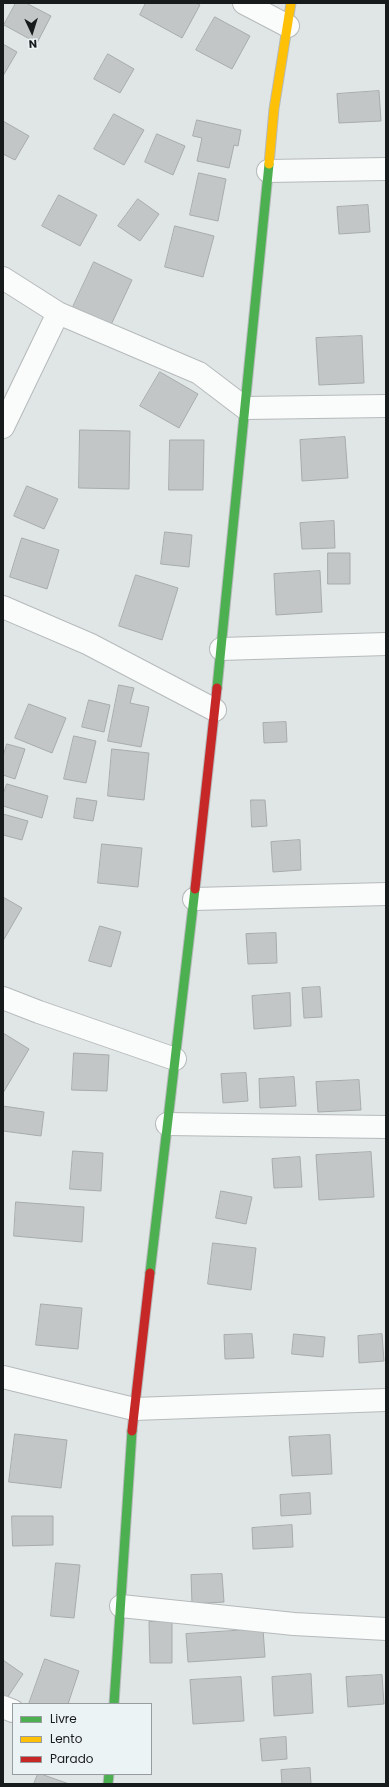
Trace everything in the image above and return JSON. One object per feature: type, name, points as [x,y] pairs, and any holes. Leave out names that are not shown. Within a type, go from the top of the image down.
[{"type":"main road","points":[[114,1703],[134,1409],[215,710],[274,109],[291,3]]},
{"type":"street","points":[[244,3],[288,26]]},
{"type":"street","points":[[268,170],[386,169]]},
{"type":"street","points":[[3,278],[58,313],[199,374],[245,408],[386,406]]},
{"type":"street","points":[[3,427],[58,313]]},
{"type":"street","points":[[3,607],[89,644],[215,710]]},
{"type":"street","points":[[221,649],[386,644]]},
{"type":"street","points":[[194,899],[386,894]]},
{"type":"street","points":[[3,998],[175,1059]]},
{"type":"street","points":[[167,1124],[386,1127]]},
{"type":"street","points":[[3,1377],[134,1409],[386,1400]]},
{"type":"street","points":[[121,1606],[294,1624],[386,1629]]},
{"type":"building","points":[[16,3],[26,3],[51,16],[37,43],[4,25]]},
{"type":"building","points":[[146,3],[196,3],[200,5],[182,38],[140,15]]},
{"type":"building","points":[[215,17],[250,36],[232,69],[196,50]]},
{"type":"building","points":[[3,44],[17,52],[3,76]]},
{"type":"building","points":[[108,54],[134,69],[120,93],[94,79]]},
{"type":"building","points":[[379,91],[381,121],[339,123],[337,94]]},
{"type":"building","points":[[114,114],[144,130],[124,165],[94,149]]},
{"type":"building","points":[[197,120],[241,130],[238,146],[234,145],[229,168],[197,161],[202,138],[193,136]]},
{"type":"building","points":[[3,121],[29,136],[15,160],[3,154]]},
{"type":"building","points":[[157,134],[185,146],[173,175],[145,162]]},
{"type":"building","points":[[199,173],[226,179],[218,221],[190,215]]},
{"type":"building","points":[[59,195],[97,215],[80,246],[42,226]]},
{"type":"building","points":[[138,199],[159,214],[140,241],[118,226]]},
{"type":"building","points":[[368,205],[370,232],[339,234],[337,207]]},
{"type":"building","points":[[175,226],[214,236],[203,277],[165,267]]},
{"type":"building","points":[[94,262],[132,280],[110,327],[72,309]]},
{"type":"building","points":[[362,336],[364,383],[319,385],[316,338]]},
{"type":"building","points":[[160,372],[198,394],[179,428],[140,406]]},
{"type":"building","points":[[80,430],[130,431],[129,489],[79,488]]},
{"type":"building","points":[[345,437],[348,478],[302,481],[300,440]]},
{"type":"building","points":[[170,440],[204,440],[203,490],[169,490]]},
{"type":"building","points":[[27,486],[58,499],[44,529],[14,516]]},
{"type":"building","points":[[334,521],[335,548],[302,549],[300,523]]},
{"type":"building","points":[[165,532],[192,535],[189,567],[161,564]]},
{"type":"building","points":[[22,538],[59,550],[47,589],[10,577]]},
{"type":"building","points":[[328,553],[350,553],[350,584],[328,584]]},
{"type":"building","points":[[320,571],[322,612],[276,615],[274,574]]},
{"type":"building","points":[[136,575],[178,588],[162,640],[119,626]]},
{"type":"building","points":[[119,685],[134,688],[130,703],[149,707],[141,747],[108,741]]},
{"type":"building","points":[[89,700],[110,705],[104,732],[82,727]]},
{"type":"building","points":[[29,704],[66,718],[52,753],[15,738]]},
{"type":"building","points":[[286,722],[287,742],[264,743],[263,723]]},
{"type":"building","points":[[74,736],[96,741],[86,783],[64,779]]},
{"type":"building","points":[[7,744],[25,749],[15,779],[3,775],[3,757]]},
{"type":"building","points":[[112,749],[149,753],[144,800],[108,796]]},
{"type":"building","points":[[7,784],[48,796],[42,818],[3,806],[3,795]]},
{"type":"building","points":[[77,798],[97,801],[93,821],[74,818]]},
{"type":"building","points":[[251,800],[265,800],[267,826],[252,827]]},
{"type":"building","points":[[3,814],[28,821],[22,840],[3,835]]},
{"type":"building","points":[[300,840],[301,870],[273,872],[271,842]]},
{"type":"building","points":[[102,844],[142,848],[138,887],[98,883]]},
{"type":"building","points":[[3,897],[22,908],[3,941]]},
{"type":"building","points":[[100,926],[121,932],[111,967],[89,961]]},
{"type":"building","points":[[276,933],[277,963],[248,964],[246,934]]},
{"type":"building","points":[[320,987],[322,1017],[304,1018],[302,988]]},
{"type":"building","points":[[290,993],[291,1026],[254,1029],[252,996]]},
{"type":"building","points":[[3,1033],[29,1049],[3,1093]]},
{"type":"building","points":[[74,1053],[109,1055],[107,1091],[72,1090]]},
{"type":"building","points":[[246,1073],[248,1101],[223,1103],[221,1074]]},
{"type":"building","points":[[294,1077],[296,1106],[260,1108],[259,1079]]},
{"type":"building","points":[[359,1080],[361,1110],[318,1112],[316,1082]]},
{"type":"building","points":[[3,1106],[44,1112],[41,1136],[3,1131]]},
{"type":"building","points":[[73,1151],[103,1153],[101,1191],[70,1189]]},
{"type":"building","points":[[371,1152],[374,1197],[319,1200],[316,1155]]},
{"type":"building","points":[[300,1157],[302,1187],[274,1188],[272,1159]]},
{"type":"building","points":[[221,1191],[252,1197],[246,1224],[216,1218]]},
{"type":"building","points":[[16,1202],[84,1207],[82,1242],[14,1236]]},
{"type":"building","points":[[213,1243],[256,1248],[251,1290],[208,1284]]},
{"type":"building","points":[[41,1304],[82,1308],[78,1349],[36,1345]]},
{"type":"building","points":[[252,1334],[254,1358],[225,1359],[224,1335]]},
{"type":"building","points":[[294,1334],[325,1337],[323,1357],[292,1354]]},
{"type":"building","points":[[382,1334],[384,1361],[359,1363],[358,1336]]},
{"type":"building","points":[[15,1434],[67,1440],[61,1488],[9,1482]]},
{"type":"building","points":[[330,1435],[332,1474],[292,1476],[289,1437]]},
{"type":"building","points":[[310,1493],[311,1514],[281,1516],[280,1495]]},
{"type":"building","points":[[12,1516],[53,1516],[53,1545],[13,1546]]},
{"type":"building","points":[[292,1525],[293,1547],[253,1549],[252,1528]]},
{"type":"building","points":[[56,1563],[80,1565],[74,1618],[51,1616]]},
{"type":"building","points":[[222,1574],[224,1602],[192,1604],[191,1575]]},
{"type":"building","points":[[172,1621],[172,1663],[150,1663],[149,1622]]},
{"type":"building","points":[[263,1629],[265,1657],[188,1662],[186,1634]]},
{"type":"building","points":[[45,1659],[79,1671],[68,1703],[29,1703]]},
{"type":"building","points":[[3,1660],[23,1674],[5,1701],[3,1700]]},
{"type":"building","points":[[311,1674],[313,1713],[274,1716],[272,1677]]},
{"type":"building","points":[[382,1675],[384,1704],[348,1707],[346,1677]]},
{"type":"building","points":[[241,1677],[244,1721],[193,1724],[190,1680]]},
{"type":"building","points":[[286,1737],[287,1759],[262,1761],[260,1739]]},
{"type":"building","points":[[310,1768],[311,1784],[282,1784],[281,1770]]},
{"type":"building","points":[[38,1775],[44,1775],[69,1784],[34,1784]]},
{"type":"traffic: fast","points":[[217,688],[269,164]]},
{"type":"traffic: fast","points":[[150,1273],[195,889]]},
{"type":"traffic: fast","points":[[114,1703],[132,1431]]},
{"type":"traffic: fast","points":[[108,1784],[109,1775]]},
{"type":"traffic: slow","points":[[269,164],[274,109],[291,3]]},
{"type":"traffic: jam","points":[[195,889],[217,688]]},
{"type":"traffic: jam","points":[[132,1431],[150,1273]]}]
